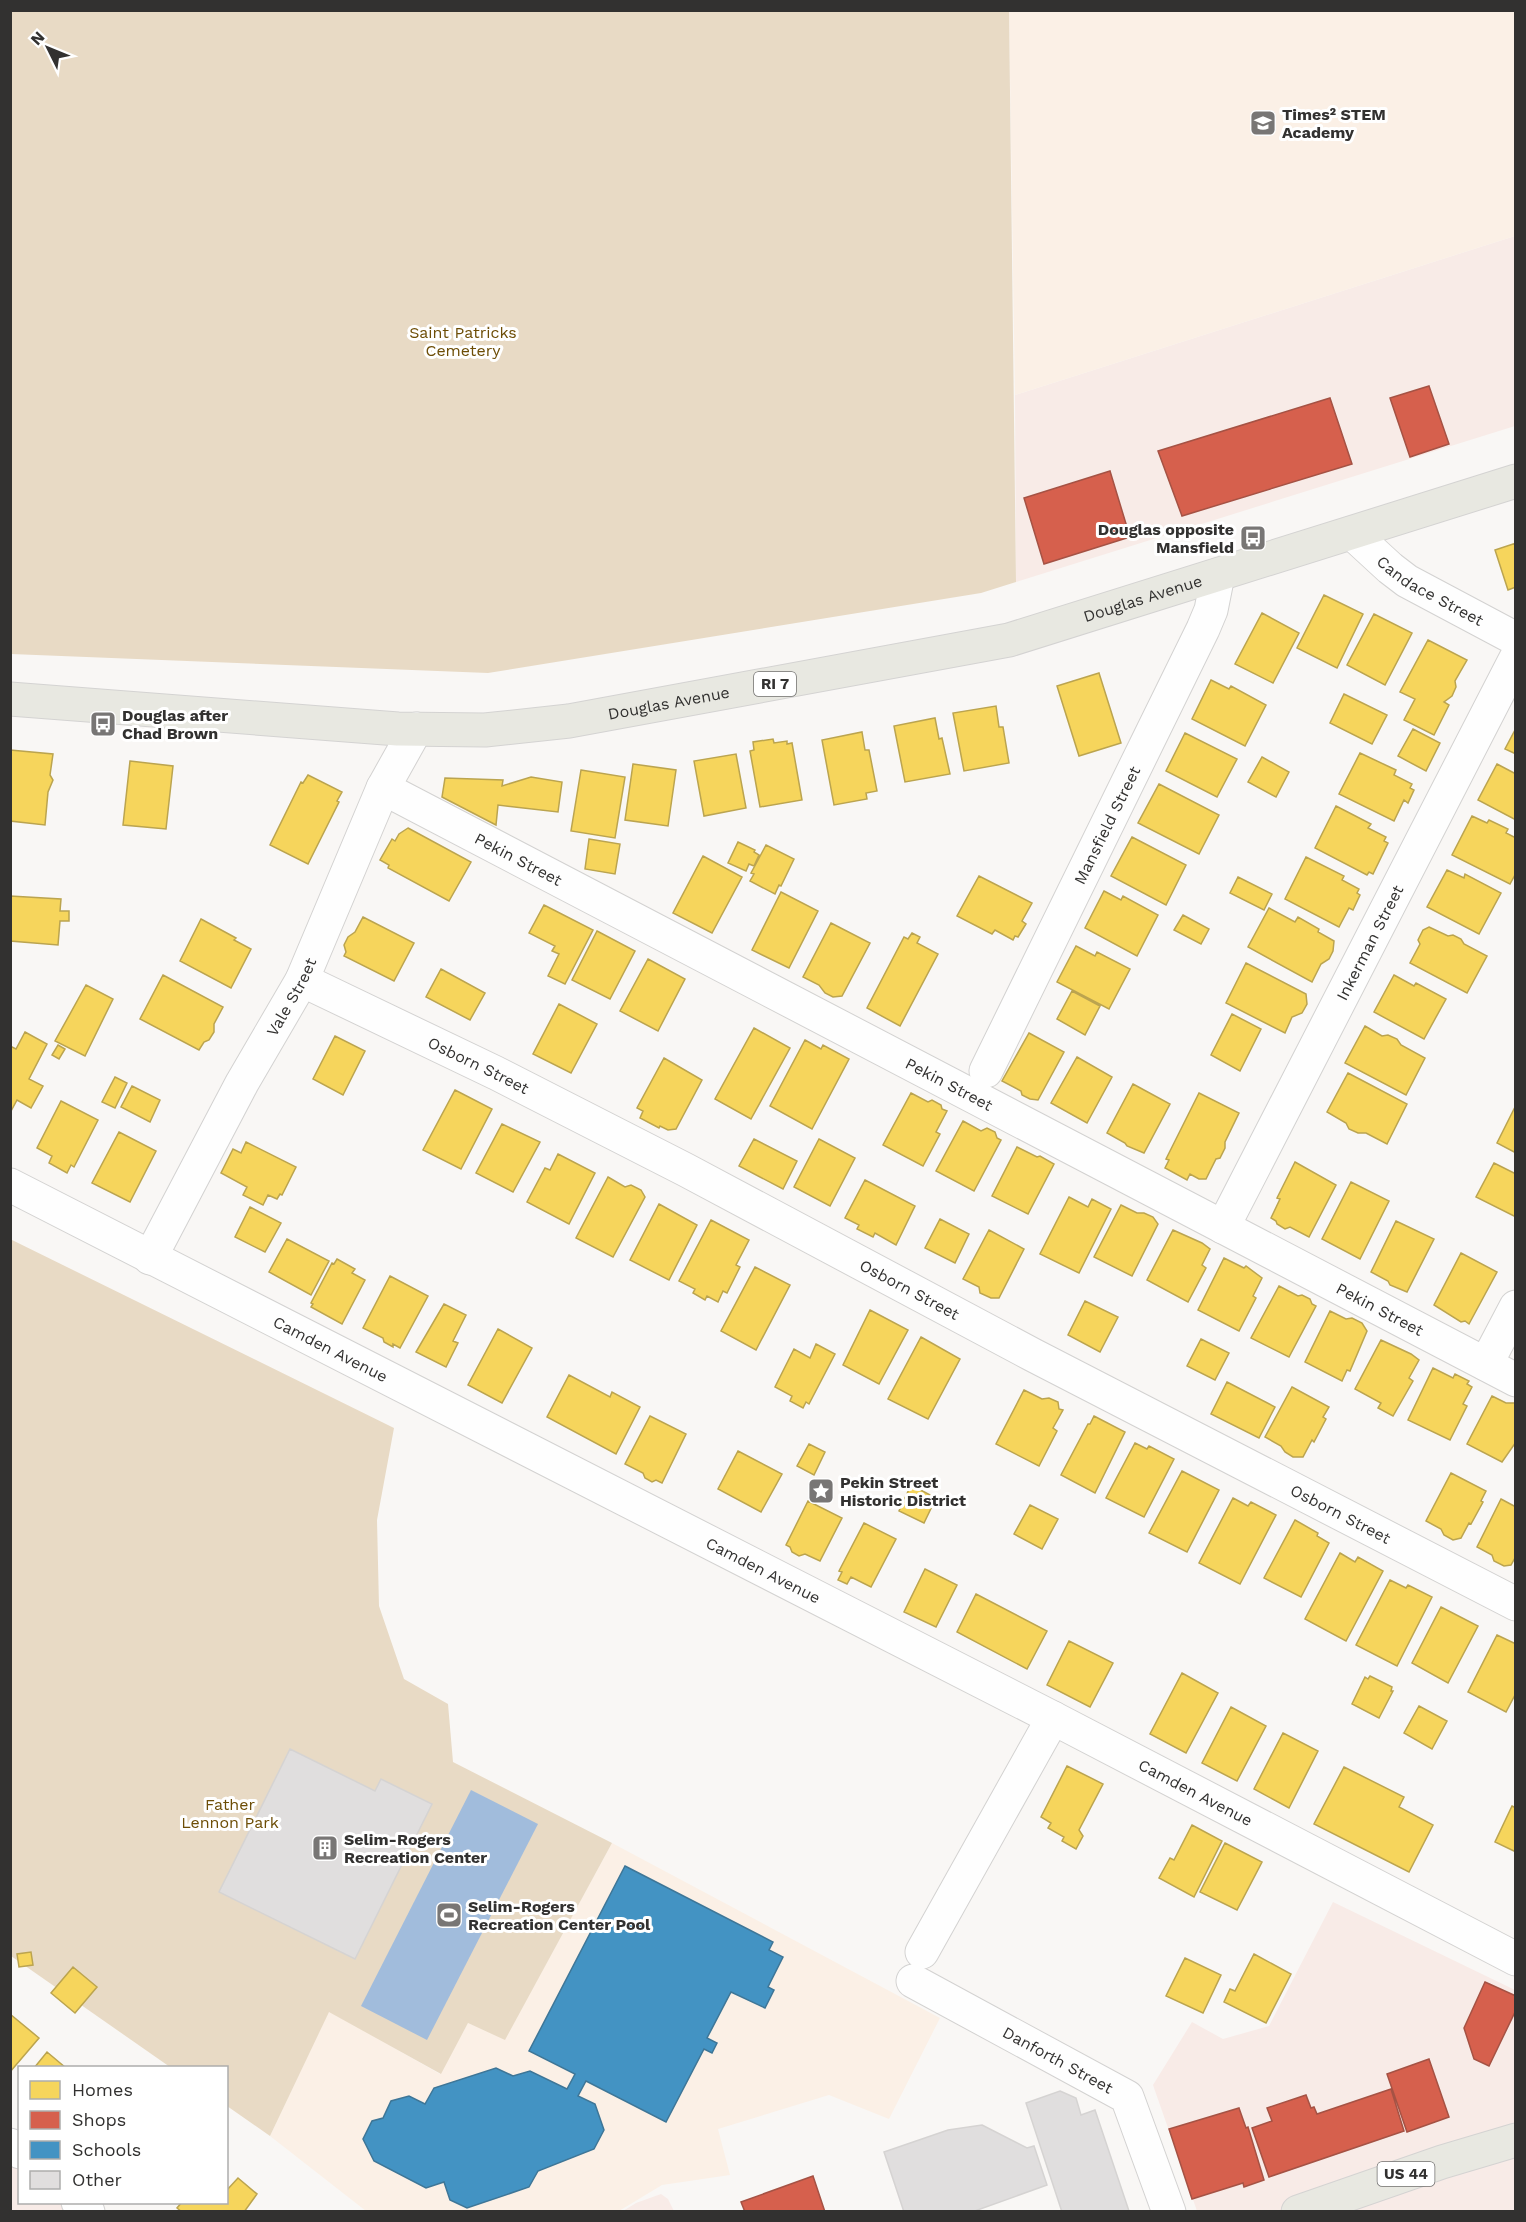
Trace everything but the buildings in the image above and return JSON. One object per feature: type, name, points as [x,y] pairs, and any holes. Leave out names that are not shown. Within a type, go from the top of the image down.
[{"type":"main road","name":"Douglas Avenue","points":[[10,699],[398,729],[485,730],[569,721],[981,646],[1035,633],[1515,481]]},
{"type":"main road","name":"US 44","points":[[1298,2211],[1515,2140]]},
{"type":"street","name":"Candace Street","points":[[1352,533],[1389,568],[1407,580],[1515,639]]},
{"type":"street","name":"Mansfield Street","points":[[986,1071],[1203,629],[1211,610],[1218,575]]},
{"type":"street","name":"Inkerman Street","points":[[1223,1227],[1515,658]]},
{"type":"street","name":"Vale Street","points":[[150,1258],[242,1083],[302,980],[383,788],[416,729]]},
{"type":"street","name":"Pekin Street","points":[[383,788],[1515,1380]]},
{"type":"street","name":"Osborn Street","points":[[302,980],[496,1073],[686,1170],[1033,1355],[1515,1604]]},
{"type":"street","name":"Camden Avenue","points":[[10,1185],[1053,1718],[1515,1959]]},
{"type":"street","points":[[1486,1364],[1515,1307]]},
{"type":"street","name":"Danforth Street","points":[[1053,1718],[917,1966],[1127,2097],[1169,2211]]},
{"type":"shaded area","name":"Times² STEM Academy","points":[[1009,11],[1515,11],[1515,236],[1015,395]]},
{"type":"shaded area","points":[[1515,236],[1515,426],[1016,582],[1015,395]]},
{"type":"shaded area","points":[[612,1843],[940,2018],[889,2119],[829,2095],[718,2129],[730,2175],[662,2185],[619,2211],[366,2211],[270,2136],[329,2011],[440,2074],[468,2023],[505,2039]]},
{"type":"shaded area","points":[[1333,1902],[1515,1990],[1515,2211],[1197,2211],[1153,2085],[1192,2022],[1223,2039],[1269,2026]]},
{"type":"shaded area","points":[[18,2155],[18,2204],[82,2204],[92,2211],[11,2211],[10,2159]]},
{"type":"shaded area","points":[[661,2194],[668,2199],[674,2211],[623,2211],[636,2203]]},
{"type":"green space","name":"Saint Patricks Cemetery","points":[[11,10],[1009,11],[1016,582],[981,593],[488,673],[11,654]]},
{"type":"green space","name":"Father Lennon Park","points":[[10,1239],[394,1428],[377,1520],[379,1606],[404,1679],[448,1704],[453,1762],[612,1843],[505,2040],[468,2023],[441,2074],[329,2012],[270,2136],[228,2107],[228,2066],[169,2066],[11,1956]]},
{"type":"water","name":"Selim-Rogers Recreation Center Pool","points":[[471,1790],[538,1824],[427,2040],[361,2006]]},
{"type":"place","name":"Times² STEM Academy","points":[[1263,123]]},
{"type":"place","name":"Douglas opposite Mansfield","points":[[1253,538]]},
{"type":"place","name":"Douglas after Chad Brown","points":[[103,724]]},
{"type":"place","name":"Pekin Street Historic District","points":[[821,1491]]},
{"type":"place","name":"Selim-Rogers Recreation Center","points":[[325,1848]]},
{"type":"place","name":"Selim-Rogers Recreation Center Pool","points":[[449,1915]]}]
